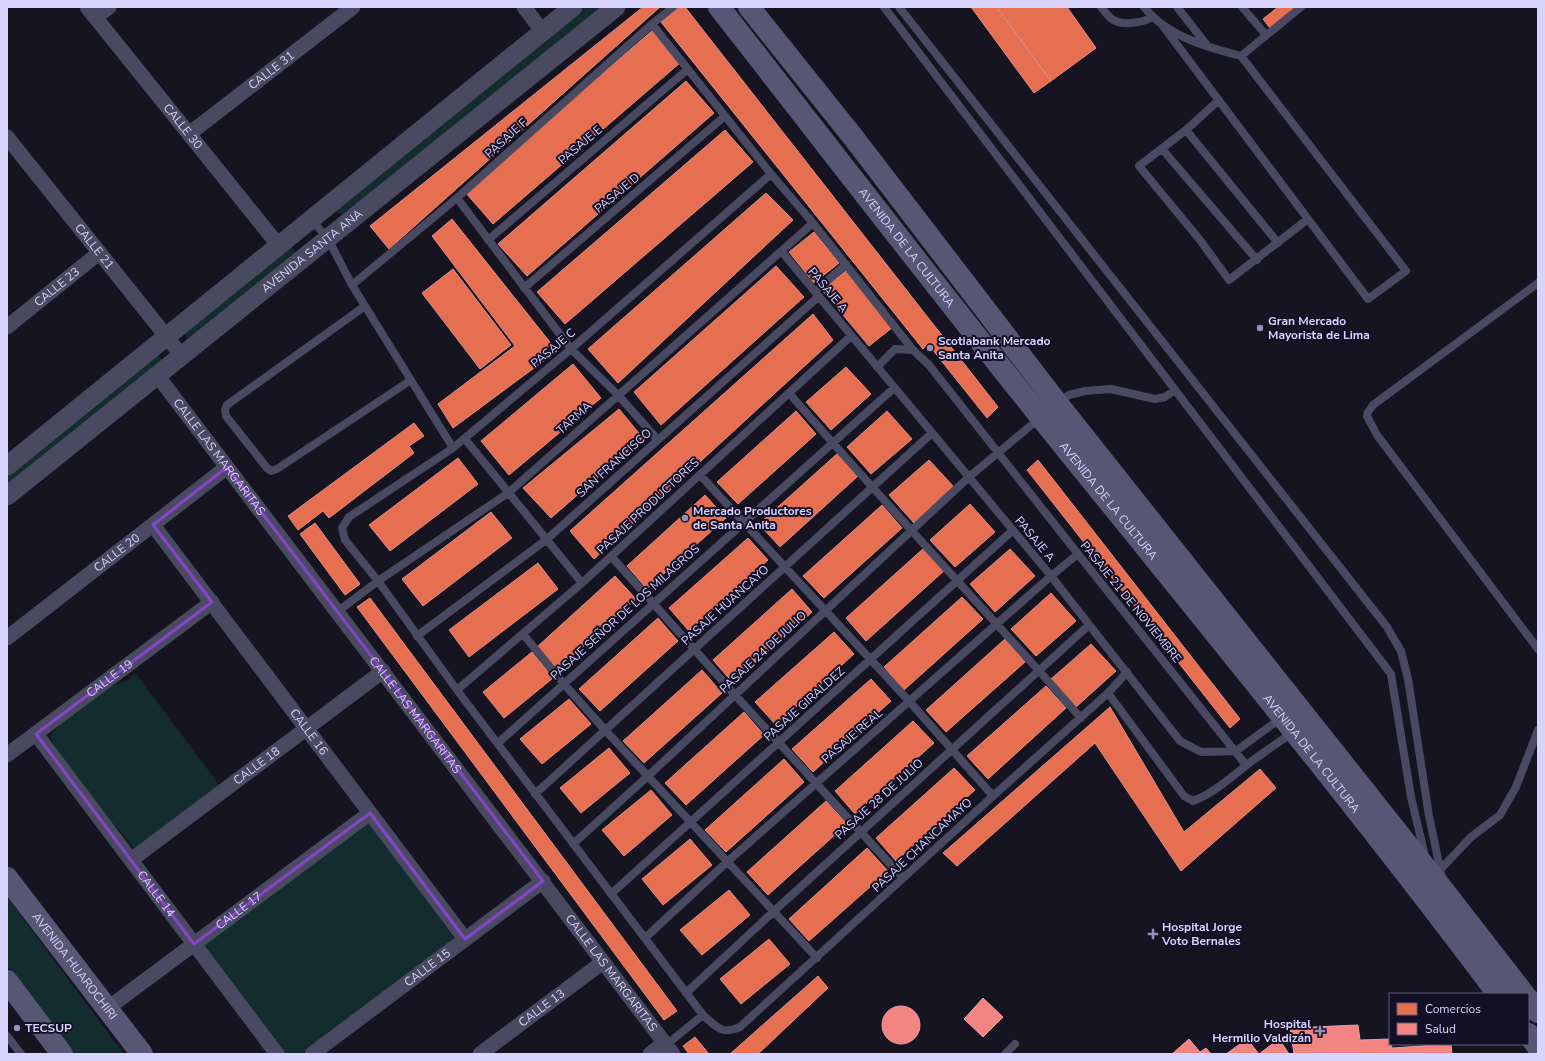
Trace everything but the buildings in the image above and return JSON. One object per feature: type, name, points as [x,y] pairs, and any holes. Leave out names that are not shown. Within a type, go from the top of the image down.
[{"type":"main road","name":"AVENIDA DE LA CULTURA","points":[[719,7],[1049,410],[1298,721],[1433,880],[1523,993]]},
{"type":"main road","name":"AVENIDA DE LA CULTURA","points":[[749,7],[853,137],[1049,410]]},
{"type":"main road","name":"AVENIDA HUAROCHIRI","points":[[7,878],[142,1054]]},
{"type":"main road","name":"AVENIDA DE LA CULTURA","points":[[1433,880],[1497,993]]},
{"type":"main road","points":[[7,981],[62,1054]]},
{"type":"main road","points":[[1529,1000],[1538,1012]]},
{"type":"street","points":[[92,12],[109,7]]},
{"type":"street","name":"CALLE 31","points":[[189,134],[353,7]]},
{"type":"street","points":[[524,7],[543,32]]},
{"type":"street","name":"AVENIDA SANTA ANA","points":[[7,466],[573,7]]},
{"type":"street","name":"AVENIDA SANTA ANA","points":[[7,496],[616,7]]},
{"type":"street","name":"CALLE 30","points":[[92,12],[279,246]]},
{"type":"street","name":"CALLE 21","points":[[7,137],[182,356]]},
{"type":"street","name":"CALLE 23","points":[[10,320],[99,253]]},
{"type":"street","name":"CALLE LAS MARGARITAS","points":[[157,375],[668,1047]]},
{"type":"street","name":"CALLE 20","points":[[7,638],[227,467]]},
{"type":"street","name":"CALLE 16","points":[[153,525],[465,939]]},
{"type":"street","name":"CALLE 19","points":[[7,755],[212,602]]},
{"type":"street","name":"CALLE 18","points":[[131,860],[383,671]]},
{"type":"street","name":"CALLE 14","points":[[36,734],[277,1054]]},
{"type":"street","name":"CALLE 17","points":[[108,1008],[370,813]]},
{"type":"street","name":"CALLE 15","points":[[312,1054],[543,881]]},
{"type":"street","name":"CALLE 13","points":[[480,1054],[603,962]]},
{"type":"street","points":[[650,1054],[668,1047]]},
{"type":"lane","name":"PASAJE F","points":[[352,285],[457,198],[652,24],[674,7]]},
{"type":"lane","points":[[884,7],[1391,674],[1411,797],[1433,880]]},
{"type":"lane","points":[[899,7],[1387,627],[1401,651],[1408,679],[1429,816],[1433,880]]},
{"type":"lane","points":[[1101,7],[1109,17],[1118,22],[1147,21],[1152,17]]},
{"type":"lane","points":[[1144,7],[1152,17],[1163,26],[1180,35],[1207,46],[1241,56],[1406,271],[1368,299],[1163,26]]},
{"type":"lane","points":[[1177,7],[1207,46]]},
{"type":"lane","points":[[1242,7],[1266,35]]},
{"type":"lane","points":[[1241,56],[1302,7]]},
{"type":"lane","points":[[652,24],[771,174],[846,264],[913,350]]},
{"type":"lane","name":"PASAJE E","points":[[488,240],[688,69]]},
{"type":"lane","points":[[1219,100],[1186,130],[1140,166],[1200,240],[1228,279],[1231,280],[1308,219]]},
{"type":"lane","name":"PASAJE D","points":[[524,288],[725,116]]},
{"type":"lane","points":[[1186,130],[1278,243]]},
{"type":"lane","points":[[1162,149],[1257,260]]},
{"type":"lane","name":"PASAJE C","points":[[378,581],[345,540],[342,528],[348,517],[465,439],[572,349],[771,174]]},
{"type":"lane","points":[[457,198],[524,288],[572,349],[618,395],[658,440]]},
{"type":"lane","points":[[311,219],[328,239],[352,285],[453,448]]},
{"type":"lane","name":"TARMA","points":[[337,612],[378,581],[508,493],[813,223]]},
{"type":"lane","name":"PASAJE A","points":[[782,252],[1012,531],[1051,576],[1180,741],[1201,752],[1236,751]]},
{"type":"lane","name":"SAN FRANCISCO","points":[[417,636],[546,540],[658,440],[817,294],[846,264]]},
{"type":"lane","points":[[1538,283],[1373,405],[1367,416],[1377,435],[1538,649]]},
{"type":"lane","points":[[365,306],[227,405],[225,410],[226,416],[271,471],[277,469],[411,380]]},
{"type":"lane","name":"PASAJE PRODUCTORES","points":[[457,690],[582,583],[851,336]]},
{"type":"lane","points":[[878,367],[896,349],[913,350]]},
{"type":"lane","name":"PASAJE 21 DE NOVIEMBRE","points":[[913,350],[929,365],[1246,765]]},
{"type":"lane","name":"PASAJE SEÑOR DE LOS MILAGROS","points":[[498,743],[894,388]]},
{"type":"lane","name":"PASAJE 24 DE JULIO","points":[[573,844],[969,477],[1049,410],[1069,395],[1085,391],[1111,389],[1155,399],[1165,397],[1175,390]]},
{"type":"lane","points":[[788,393],[997,623],[1081,718]]},
{"type":"lane","name":"PASAJE HUANCAYO","points":[[535,794],[932,433]]},
{"type":"lane","points":[[465,439],[582,583]]},
{"type":"lane","points":[[700,475],[871,659],[993,796]]},
{"type":"lane","name":"PASAJE GIRALDEZ","points":[[611,894],[1012,531]]},
{"type":"lane","name":"PASAJE REAL","points":[[645,938],[727,862],[816,783],[997,623],[1078,554]]},
{"type":"lane","points":[[611,556],[694,650],[904,878]]},
{"type":"lane","points":[[378,581],[457,690],[703,1015],[668,1047]]},
{"type":"lane","name":"PASAJE 28 DE JULIO","points":[[686,993],[1089,625]]},
{"type":"lane","points":[[523,634],[564,684],[605,730],[816,958]]},
{"type":"lane","name":"PASAJE CHANCAMAYO","points":[[703,1015],[719,1029],[730,1031],[740,1027],[993,796],[1081,718],[1108,693],[1127,672]]},
{"type":"lane","points":[[1108,693],[1184,796],[1193,801],[1206,796],[1225,783],[1266,750],[1298,721]]},
{"type":"lane","points":[[1236,751],[1298,721]]},
{"type":"lane","points":[[1433,880],[1471,837],[1500,815],[1516,787],[1538,730]]},
{"type":"lane","points":[[7,1036],[20,1054]]},
{"type":"lane","points":[[1005,1054],[1015,1044]]},
{"type":"highlighted area","points":[[227,467],[543,881],[465,939],[370,813],[194,944],[36,734],[212,602],[153,525]]},
{"type":"green space","points":[[585,7],[603,7],[343,214],[336,211],[337,205]]},
{"type":"green space","points":[[290,246],[295,252],[294,254],[189,340],[186,337],[185,331]]},
{"type":"green space","points":[[157,354],[164,362],[7,488],[7,475]]},
{"type":"green space","points":[[136,674],[220,786],[135,850],[122,833],[68,776],[50,736],[86,696],[128,680]]},
{"type":"green space","points":[[369,821],[455,940],[301,1054],[284,1054],[201,942]]},
{"type":"green space","points":[[7,897],[124,1054],[74,1054],[7,965]]},
{"type":"place","name":"Gran Mercado Mayorista de Lima","points":[[1260,328]]},
{"type":"place","name":"Scotiabank Mercado Santa Anita","points":[[930,348]]},
{"type":"place","name":"Mercado Productores de Santa Anita","points":[[685,518]]},
{"type":"place","name":"Hospital Jorge Voto Bernales","points":[[1153,934]]},
{"type":"place","name":"TECSUP","points":[[17,1028]]},
{"type":"place","name":"Hospital Hermilio Valdizán","points":[[1320,1031]]}]
